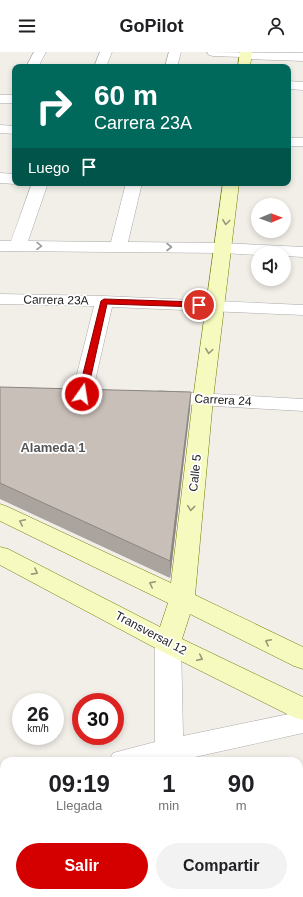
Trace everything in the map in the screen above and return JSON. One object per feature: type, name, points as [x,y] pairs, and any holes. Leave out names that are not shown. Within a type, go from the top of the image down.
[{"type":"street","points":[[34,64],[40,52]]},
{"type":"street","points":[[101,64],[106,52]]},
{"type":"street","points":[[172,64],[175,52]]},
{"type":"street","points":[[214,52],[246,57],[303,57]]},
{"type":"street","points":[[291,86],[303,86]]},
{"type":"street","points":[[0,99],[12,99]]},
{"type":"street","points":[[0,129],[12,130]]},
{"type":"street","points":[[291,142],[303,142]]},
{"type":"street","points":[[0,178],[12,179]]},
{"type":"street","points":[[18,246],[39,186]]},
{"type":"street","points":[[118,247],[133,186]]},
{"type":"street","name":"Calle 5","points":[[171,756],[168,642],[182,599],[202,399],[231,186]]},
{"type":"street","points":[[0,246],[223,248],[303,252]]},
{"type":"street","name":"Carrera 23A","points":[[0,300],[104,301],[303,310]]},
{"type":"street","points":[[60,394],[90,395],[104,301]]},
{"type":"street","name":"Carrera 24","points":[[142,397],[303,405]]},
{"type":"street","points":[[0,512],[303,659]]},
{"type":"street","name":"Transversal 12","points":[[0,555],[168,642],[303,709]]},
{"type":"street","points":[[171,756],[303,722]]},
{"type":"building","points":[[0,387],[191,392],[170,561],[0,483]]},
{"type":"district","name":"Alameda 1","points":[[53,447]]},
{"type":"route","points":[[82,394],[104,301],[199,305]]}]
